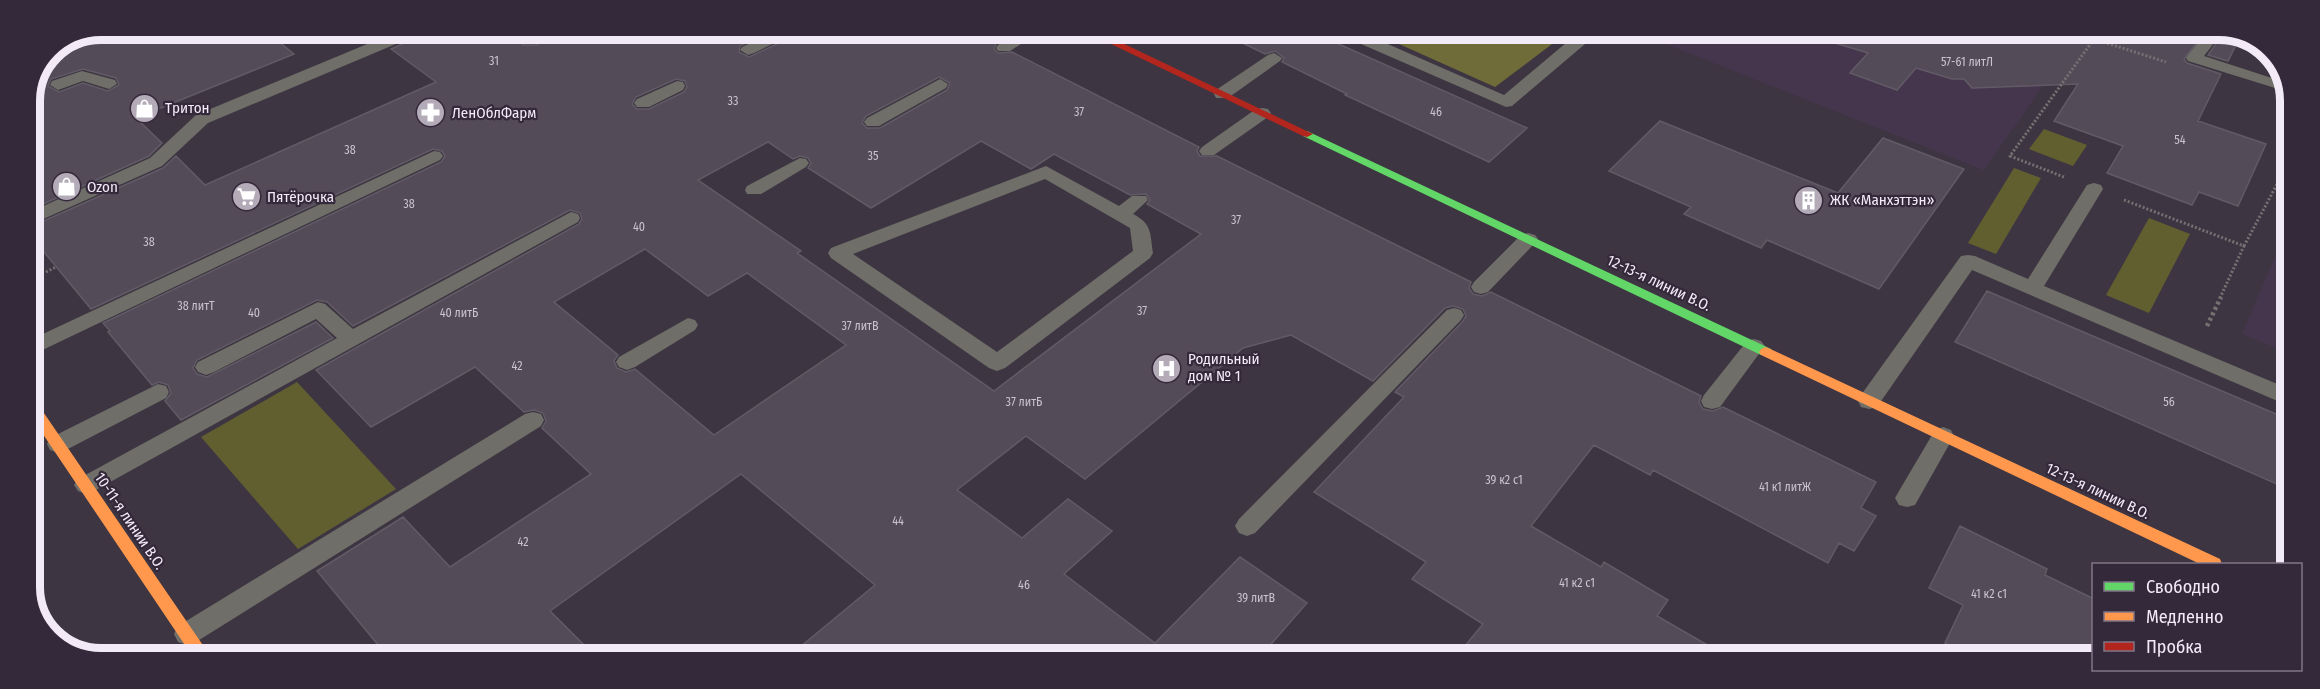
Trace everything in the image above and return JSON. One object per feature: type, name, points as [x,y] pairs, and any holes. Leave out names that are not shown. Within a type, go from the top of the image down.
[{"type":"street","name":"12-13-я линии В.О.","points":[[1108,40],[2212,563]]},
{"type":"street","name":"10-11-я линии В.О.","points":[[41,419],[197,648]]},
{"type":"lane","points":[[40,214],[156,162],[202,119],[392,40]]},
{"type":"lane","points":[[748,50],[769,40]]},
{"type":"lane","points":[[1004,48],[1018,40]]},
{"type":"lane","points":[[1365,40],[1506,102],[1581,40]]},
{"type":"lane","points":[[2209,40],[2194,58],[2277,85]]},
{"type":"lane","points":[[1222,94],[1274,58]]},
{"type":"lane","points":[[58,85],[82,76],[109,84]]},
{"type":"lane","points":[[873,122],[940,84]]},
{"type":"lane","points":[[643,103],[677,86]]},
{"type":"lane","points":[[1208,151],[1262,113]]},
{"type":"lane","points":[[40,345],[434,156]]},
{"type":"lane","points":[[754,190],[800,164]]},
{"type":"lane","points":[[1046,172],[1120,214],[1139,225],[1143,254],[997,363],[838,254],[1046,172]]},
{"type":"lane","points":[[2032,289],[2094,189]]},
{"type":"lane","points":[[1120,214],[1140,200]]},
{"type":"lane","points":[[86,485],[571,218]]},
{"type":"lane","points":[[1481,287],[1528,239]]},
{"type":"lane","points":[[1869,401],[1968,261],[2280,394]]},
{"type":"lane","points":[[206,367],[318,309],[351,339]]},
{"type":"lane","points":[[1247,526],[1454,315]]},
{"type":"lane","points":[[627,362],[688,325]]},
{"type":"lane","points":[[1712,401],[1754,346]]},
{"type":"lane","points":[[58,444],[158,392]]},
{"type":"lane","points":[[187,634],[533,420]]},
{"type":"lane","points":[[1907,498],[1943,436]]},
{"type":"path","points":[[2093,40],[2010,156],[2244,246]]},
{"type":"path","points":[[2097,40],[2168,63],[2194,58]]},
{"type":"path","points":[[2192,357],[2244,246],[2279,180]]},
{"type":"path","points":[[46,272],[56,267]]},
{"type":"shaded area","points":[[1390,40],[1557,40],[1495,87]]},
{"type":"shaded area","points":[[1656,40],[2074,40],[1984,170]]},
{"type":"shaded area","points":[[2044,129],[2087,145],[2073,166],[2029,149]]},
{"type":"shaded area","points":[[2014,168],[2041,178],[1996,254],[1968,243]]},
{"type":"shaded area","points":[[2149,218],[2190,234],[2149,313],[2106,295]]},
{"type":"shaded area","points":[[2279,247],[2280,349],[2242,334]]},
{"type":"shaded area","points":[[297,382],[396,489],[298,549],[201,437]]},
{"type":"building","points":[[101,40],[276,40],[294,54],[136,118],[162,143],[149,156],[40,205],[40,101],[45,78],[58,58],[78,45]],"holes":[[[83,69],[116,78],[119,85],[108,91],[83,83],[59,92],[48,86],[51,79]]]},
{"type":"building","points":[[412,40],[519,40],[523,45],[536,45],[545,40],[752,40],[740,46],[739,52],[749,57],[785,40],[988,40],[996,44],[994,49],[998,53],[1012,52],[1199,147],[1197,151],[1200,156],[1217,156],[1471,282],[1469,288],[1473,294],[1482,296],[1491,292],[1701,396],[1699,402],[1703,409],[1713,411],[1723,407],[1876,482],[1861,508],[1876,516],[1854,551],[1839,543],[1828,563],[1653,470],[1650,475],[1594,445],[1531,526],[1601,567],[1604,562],[1668,600],[1657,616],[1713,648],[1463,648],[1483,624],[1412,579],[1426,562],[1314,492],[1404,397],[1395,392],[1463,321],[1466,316],[1463,309],[1453,306],[1445,308],[1373,381],[1291,335],[1243,348],[1085,479],[1026,436],[957,490],[1022,538],[1068,499],[1112,531],[1064,574],[1155,643],[1240,557],[1307,603],[1268,648],[799,648],[875,585],[741,474],[550,611],[587,648],[381,648],[317,571],[403,517],[450,567],[591,474],[542,428],[546,421],[543,413],[534,410],[524,412],[475,367],[371,427],[316,370],[579,224],[582,219],[580,213],[570,210],[353,326],[327,302],[317,300],[197,360],[193,368],[197,374],[207,377],[316,322],[333,338],[181,420],[165,401],[171,393],[168,385],[159,382],[152,385],[103,323],[441,162],[445,156],[442,151],[433,149],[91,309],[40,247],[40,222],[163,168],[176,156],[205,185],[436,82],[391,49]],"holes":[[[939,77],[950,83],[947,90],[880,128],[867,128],[862,123],[866,116]],[[676,79],[685,81],[687,87],[684,92],[649,109],[637,109],[632,104],[636,97]],[[981,141],[1031,169],[1054,154],[1130,195],[1146,194],[1150,200],[1147,204],[1201,234],[994,391],[797,253],[801,251],[698,180],[768,142],[793,159],[800,156],[808,158],[811,163],[808,168],[871,208]],[[645,249],[708,296],[747,273],[846,345],[714,435],[635,369],[626,372],[617,368],[614,361],[618,355],[554,302]]]},
{"type":"building","points":[[1236,40],[1330,40],[1527,128],[1489,162],[1345,95],[1347,94],[1282,62],[1284,58],[1275,51],[1265,54]]},
{"type":"building","points":[[2199,40],[2184,59],[2187,63],[2221,74],[2198,121],[2266,144],[2238,206],[2199,192],[2192,205],[2107,173],[2123,146],[2054,121],[2078,84],[1972,88],[1964,79],[1952,79],[1916,68],[1897,90],[1850,73],[1868,53],[1828,41]]},
{"type":"building","points":[[2219,40],[2237,44],[2228,61],[2208,55]]},
{"type":"building","name":"ЖК «Манхэттэн»","points":[[1660,121],[1838,193],[1883,138],[1964,169],[1879,289],[1767,240],[1761,248],[1684,214],[1691,207],[1609,171]]},
{"type":"building","points":[[1987,291],[2280,415],[2280,485],[1955,342]]},
{"type":"building","points":[[1960,526],[2047,569],[2045,575],[2092,598],[2092,648],[1954,648],[1945,643],[1963,605],[1929,588]]},
{"type":"traffic: fast","points":[[1307,134],[1766,352]]},
{"type":"traffic: slow","points":[[1766,352],[2212,563]]},
{"type":"traffic: slow","points":[[41,420],[197,648]]},
{"type":"traffic: jam","points":[[1108,40],[1307,134]]},
{"type":"place","name":"Тритон","points":[[144,108]]},
{"type":"place","name":"ЛенОблФарм","points":[[431,113]]},
{"type":"place","name":"Ozon","points":[[66,187]]},
{"type":"place","name":"Пятёрочка","points":[[246,197]]},
{"type":"place","name":"ЖК «Манхэттэн»","points":[[1809,200]]},
{"type":"place","name":"Родильный дом № 1","points":[[1167,368]]}]
